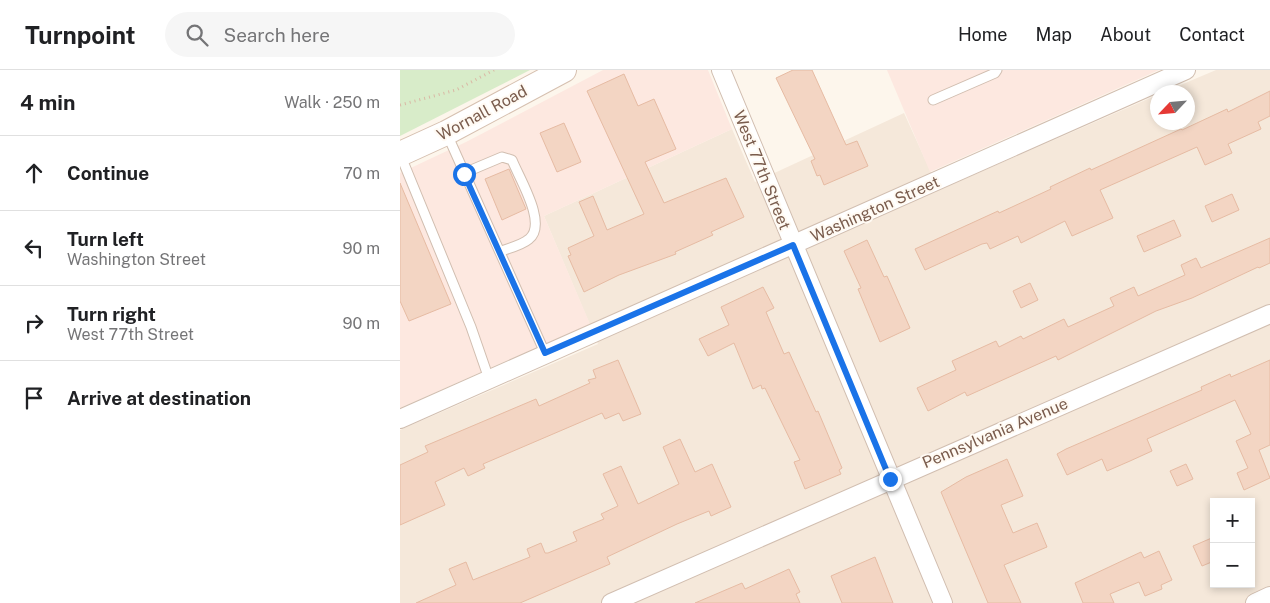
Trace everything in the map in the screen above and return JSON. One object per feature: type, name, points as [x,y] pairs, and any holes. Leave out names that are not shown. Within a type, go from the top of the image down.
[{"type":"main road","name":"Wornall Road","points":[[400,154],[446,133],[564,70]]},
{"type":"street","name":"West 77th Street","points":[[721,70],[943,603]]},
{"type":"street","name":"Washington Street","points":[[400,419],[1186,70]]},
{"type":"street","name":"Pennsylvania Avenue","points":[[611,603],[890,479],[1270,314]]},
{"type":"street","points":[[1255,603],[1270,596]]},
{"type":"lane","points":[[933,100],[995,74],[997,70]]},
{"type":"lane","points":[[446,133],[501,251],[545,353]]},
{"type":"lane","points":[[400,154],[471,327],[489,379]]},
{"type":"lane","points":[[464,174],[502,158],[512,160],[537,218],[536,231],[529,239],[501,251]]},
{"type":"path","points":[[400,106],[456,90],[494,70]]},
{"type":"shaded area","points":[[603,70],[708,70],[732,129],[544,216],[590,324],[400,408],[400,173],[466,142]]},
{"type":"shaded area","points":[[887,70],[1159,70],[930,172]]},
{"type":"shaded area","points":[[1216,70],[1270,70],[1270,603],[400,603],[400,430],[598,344],[544,216],[732,129],[755,182],[904,113],[939,190],[1150,98],[1150,130],[1195,130],[1195,85],[1181,85]]},
{"type":"green space","points":[[400,70],[530,70],[400,136]]},
{"type":"building","points":[[793,70],[812,70],[846,145],[857,141],[868,166],[824,185],[820,175],[817,176],[811,161],[815,159],[776,78]]},
{"type":"building","points":[[624,74],[638,106],[654,99],[676,149],[645,162],[664,203],[726,178],[744,217],[711,232],[713,235],[675,252],[676,254],[619,275],[584,292],[568,256],[571,255],[568,248],[594,236],[579,202],[593,196],[607,230],[644,214],[587,91]]},
{"type":"building","points":[[1270,91],[1270,116],[1258,122],[1261,129],[1228,144],[1232,153],[1205,165],[1197,147],[1100,190],[1113,218],[1072,236],[1065,221],[1021,243],[1018,236],[990,249],[987,243],[982,244],[925,270],[915,249],[1051,189],[1050,187],[1090,168],[1091,170],[1179,130],[1195,130],[1195,124],[1227,109],[1228,112]]},
{"type":"building","points":[[564,123],[581,162],[557,172],[540,133]]},
{"type":"building","points":[[509,169],[526,209],[502,220],[485,179]]},
{"type":"building","points":[[400,183],[451,304],[409,321],[400,301]]},
{"type":"building","points":[[1232,194],[1239,210],[1212,222],[1205,206]]},
{"type":"building","points":[[1174,220],[1181,236],[1144,252],[1137,236]]},
{"type":"building","points":[[1270,238],[1270,263],[1192,298],[1156,311],[1058,360],[1056,356],[967,396],[965,392],[928,411],[917,388],[956,370],[952,361],[996,341],[999,347],[1021,336],[1023,339],[1064,319],[1068,327],[1114,306],[1110,298],[1134,287],[1138,296],[1185,275],[1181,265],[1196,258],[1201,268]]},
{"type":"building","points":[[867,240],[884,277],[887,276],[910,328],[880,342],[858,289],[861,288],[844,251]]},
{"type":"building","points":[[1030,283],[1038,300],[1021,308],[1013,291]]},
{"type":"building","points":[[763,287],[774,308],[766,312],[784,354],[789,352],[816,412],[818,411],[842,468],[839,470],[841,474],[805,489],[794,462],[800,460],[765,388],[762,389],[761,385],[753,389],[734,343],[708,356],[699,339],[729,325],[721,307]]},
{"type":"building","points":[[618,360],[641,414],[623,421],[619,413],[605,419],[602,413],[483,464],[485,468],[468,476],[464,468],[435,482],[445,505],[400,525],[400,465],[428,452],[425,446],[536,399],[539,406],[590,383],[588,380],[596,378],[593,370]]},
{"type":"building","points":[[1270,360],[1270,445],[1259,450],[1270,478],[1244,490],[1237,473],[1248,468],[1236,441],[1251,434],[1235,400],[1147,439],[1152,451],[1130,461],[1107,471],[1102,459],[1067,475],[1057,454],[1202,390],[1201,387],[1230,374],[1231,377]]},
{"type":"building","points":[[680,439],[695,472],[712,464],[731,507],[711,516],[709,511],[677,524],[607,557],[610,564],[520,603],[416,603],[456,585],[449,569],[466,562],[473,580],[530,557],[527,549],[541,543],[545,553],[548,553],[577,541],[573,532],[604,519],[601,514],[618,506],[603,474],[621,466],[638,504],[679,484],[663,447]]},
{"type":"building","points":[[1007,459],[1023,496],[1001,505],[1013,533],[1037,523],[1047,547],[1004,565],[1021,603],[988,603],[941,492],[966,477]]},
{"type":"building","points":[[1186,464],[1193,479],[1177,486],[1170,471]]},
{"type":"building","points":[[1210,539],[1210,563],[1202,566],[1193,546]]},
{"type":"building","points":[[1159,551],[1172,580],[1161,585],[1162,589],[1145,596],[1139,582],[1110,594],[1114,603],[1083,603],[1075,583],[1141,552],[1144,558]]},
{"type":"building","points":[[875,557],[893,603],[842,603],[831,576]]},
{"type":"building","points":[[789,569],[800,592],[796,594],[800,603],[695,603],[742,583],[745,589]]},
{"type":"route","points":[[464,174],[501,251],[545,353],[793,245],[890,479]]}]
